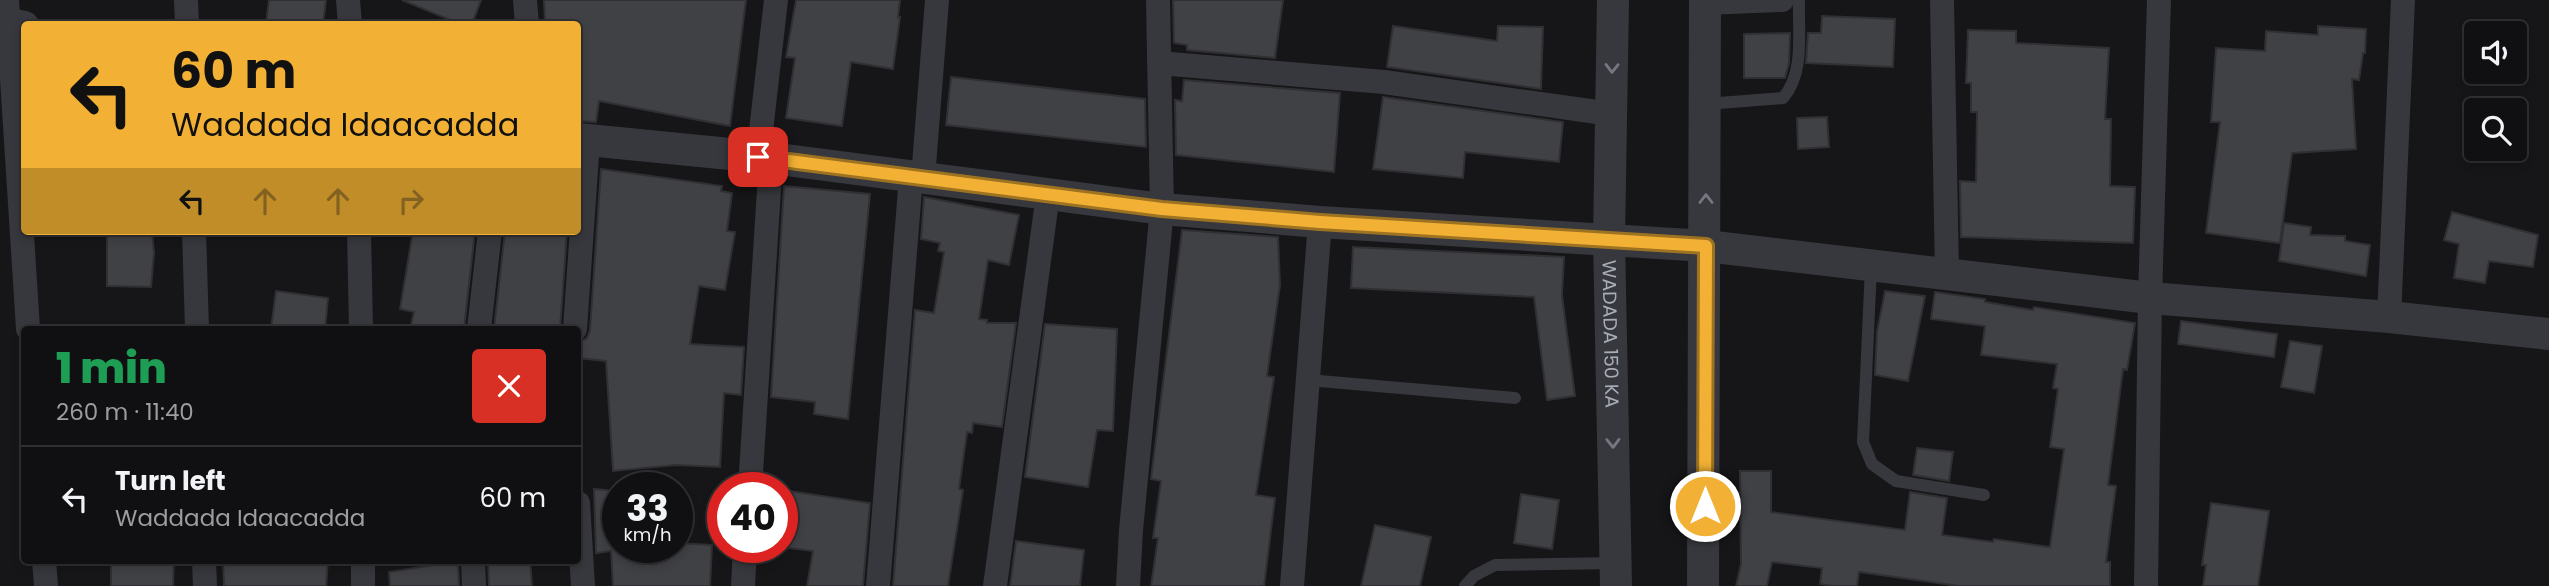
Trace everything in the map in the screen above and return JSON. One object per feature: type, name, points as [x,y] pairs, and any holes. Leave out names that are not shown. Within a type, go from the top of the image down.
[{"type":"street","points":[[186,0],[187,21]]},
{"type":"street","points":[[348,0],[350,21]]},
{"type":"street","points":[[525,0],[527,21]]},
{"type":"street","points":[[751,472],[764,158],[776,0]]},
{"type":"street","points":[[878,586],[937,0]]},
{"type":"street","points":[[1128,586],[1162,209],[1158,0]]},
{"type":"street","name":"WADADA 150 KA","points":[[1613,0],[1609,239],[1616,575]]},
{"type":"street","points":[[1703,586],[1705,1],[1782,0]]},
{"type":"street","points":[[1942,0],[1947,276]]},
{"type":"street","points":[[2146,586],[2150,298],[2159,0]]},
{"type":"street","points":[[2389,317],[2403,0]]},
{"type":"street","points":[[10,18],[21,208]]},
{"type":"street","points":[[1159,63],[1384,82],[1611,114]]},
{"type":"street","points":[[581,187],[583,140],[764,158],[1162,209],[1320,222],[1706,246],[2150,298],[2389,317],[2549,334]]},
{"type":"street","points":[[995,586],[1048,194]]},
{"type":"street","points":[[1292,586],[1320,222]]},
{"type":"street","points":[[23,235],[28,326]]},
{"type":"street","points":[[194,235],[197,326]]},
{"type":"street","points":[[359,235],[361,326]]},
{"type":"street","points":[[479,326],[490,235]]},
{"type":"street","points":[[575,326],[579,235]]},
{"type":"street","points":[[581,553],[583,586]]},
{"type":"street","points":[[743,586],[745,563]]},
{"type":"street","points":[[44,564],[46,586]]},
{"type":"street","points":[[204,564],[205,586]]},
{"type":"street","points":[[363,564],[363,586]]},
{"type":"street","points":[[473,564],[474,586]]},
{"type":"lane","points":[[1705,104],[1783,98],[1792,88],[1797,69],[1799,0]]},
{"type":"lane","points":[[1871,267],[1863,442],[1872,464],[1896,481],[1984,495]]},
{"type":"lane","points":[[1308,380],[1515,398]]},
{"type":"lane","points":[[1465,586],[1474,576],[1495,565],[1616,575]]},
{"type":"building","points":[[269,0],[326,0],[323,21],[266,21]]},
{"type":"building","points":[[402,0],[481,0],[473,21],[453,21]]},
{"type":"building","points":[[544,0],[746,0],[730,126],[599,101],[596,122],[581,121],[581,21],[545,21]]},
{"type":"building","points":[[796,0],[900,0],[893,69],[851,62],[842,126],[786,118],[795,58],[786,57]]},
{"type":"building","points":[[1173,0],[1283,0],[1275,58],[1187,50],[1187,45],[1174,43]]},
{"type":"building","points":[[1822,16],[1895,19],[1893,67],[1806,63],[1808,33],[1821,33]]},
{"type":"building","points":[[1393,26],[1497,41],[1498,26],[1543,27],[1541,89],[1387,67]]},
{"type":"building","points":[[2318,26],[2366,29],[2365,53],[2359,80],[2352,79],[2356,149],[2292,153],[2280,243],[2206,233],[2220,122],[2211,122],[2216,48],[2265,51],[2266,31],[2318,35]]},
{"type":"building","points":[[1968,30],[2016,31],[2016,43],[2109,48],[2105,119],[2111,119],[2110,186],[2135,187],[2133,243],[1961,237],[1960,181],[1976,182],[1977,112],[1971,112],[1971,83],[1966,83]]},
{"type":"building","points":[[1790,33],[1789,63],[1785,78],[1744,78],[1744,34]]},
{"type":"building","points":[[951,77],[1145,99],[1146,147],[946,125]]},
{"type":"building","points":[[1184,80],[1340,93],[1334,172],[1176,155],[1175,100],[1182,101]]},
{"type":"building","points":[[1383,97],[1563,122],[1559,162],[1465,152],[1463,178],[1373,169]]},
{"type":"building","points":[[1827,117],[1829,147],[1798,149],[1797,118]]},
{"type":"building","points":[[601,169],[722,186],[721,191],[732,193],[727,231],[735,232],[725,290],[699,286],[690,344],[744,347],[741,395],[724,393],[720,467],[676,465],[613,471],[606,361],[581,358],[581,341],[587,338],[590,330]]},
{"type":"building","points":[[784,186],[870,194],[848,419],[814,414],[815,402],[771,397]]},
{"type":"building","points":[[924,197],[1019,215],[1009,265],[988,260],[979,319],[987,320],[987,323],[1016,323],[1002,427],[973,423],[972,433],[967,432],[959,489],[963,490],[948,586],[893,586],[915,310],[934,313],[944,252],[938,251],[940,243],[921,239]]},
{"type":"building","points":[[2452,212],[2538,235],[2533,267],[2489,261],[2485,283],[2454,278],[2459,244],[2444,240]]},
{"type":"building","points":[[2284,223],[2311,227],[2310,235],[2345,236],[2345,241],[2370,245],[2366,276],[2279,261]]},
{"type":"building","points":[[1182,230],[1278,237],[1280,285],[1267,376],[1274,377],[1256,495],[1275,498],[1264,586],[1151,586],[1158,538],[1153,538],[1161,481],[1151,479]]},
{"type":"building","points":[[107,235],[152,235],[154,253],[151,287],[107,286]]},
{"type":"building","points":[[412,235],[475,235],[464,326],[411,326],[414,312],[400,309]]},
{"type":"building","points":[[505,235],[567,235],[560,326],[494,326]]},
{"type":"building","points":[[1353,247],[1564,257],[1562,295],[1575,396],[1547,400],[1534,297],[1351,288]]},
{"type":"building","points":[[276,291],[328,298],[325,326],[271,326]]},
{"type":"building","points":[[1885,291],[1925,296],[1908,381],[1875,375],[1877,332]]},
{"type":"building","points":[[1935,292],[1985,299],[1985,302],[2033,310],[2034,307],[2135,323],[2127,370],[2123,369],[2108,485],[2116,486],[2106,562],[2110,562],[2110,586],[1959,586],[1859,572],[1857,586],[1833,586],[1820,584],[1822,568],[1772,562],[1767,586],[1736,586],[1741,564],[1740,471],[1771,471],[1771,512],[1905,530],[1910,492],[1947,498],[1942,535],[2050,547],[2064,449],[2050,447],[2058,389],[2053,388],[2057,364],[1981,355],[1985,326],[1931,319]]},
{"type":"building","points":[[2181,321],[2277,334],[2274,357],[2178,344]]},
{"type":"building","points":[[1045,324],[1117,329],[1113,431],[1097,430],[1088,487],[1025,477]]},
{"type":"building","points":[[2290,341],[2322,346],[2314,393],[2281,387]]},
{"type":"building","points":[[1917,448],[1953,452],[1949,481],[1913,475]]},
{"type":"building","points":[[594,489],[602,490],[602,552],[596,553]]},
{"type":"building","points":[[798,492],[870,503],[863,586],[807,586],[813,551],[798,549]]},
{"type":"building","points":[[1521,494],[1559,500],[1552,549],[1514,543]]},
{"type":"building","points":[[2211,503],[2269,511],[2258,586],[2203,586],[2206,565],[2202,565]]},
{"type":"building","points":[[1375,525],[1431,537],[1420,586],[1361,586]]},
{"type":"building","points":[[1016,541],[1084,550],[1080,586],[1010,586]]},
{"type":"building","points":[[693,544],[707,545],[707,563],[711,563],[710,586],[613,586],[612,563],[693,563]]},
{"type":"building","points":[[111,564],[174,564],[173,586],[111,586]]},
{"type":"building","points":[[223,564],[328,564],[326,586],[224,586]]},
{"type":"building","points":[[439,564],[458,564],[459,586],[390,586],[389,572]]},
{"type":"building","points":[[488,564],[530,564],[532,586],[489,586]]},
{"type":"route","points":[[758,157],[1162,209],[1320,222],[1706,246],[1705,506]]}]
